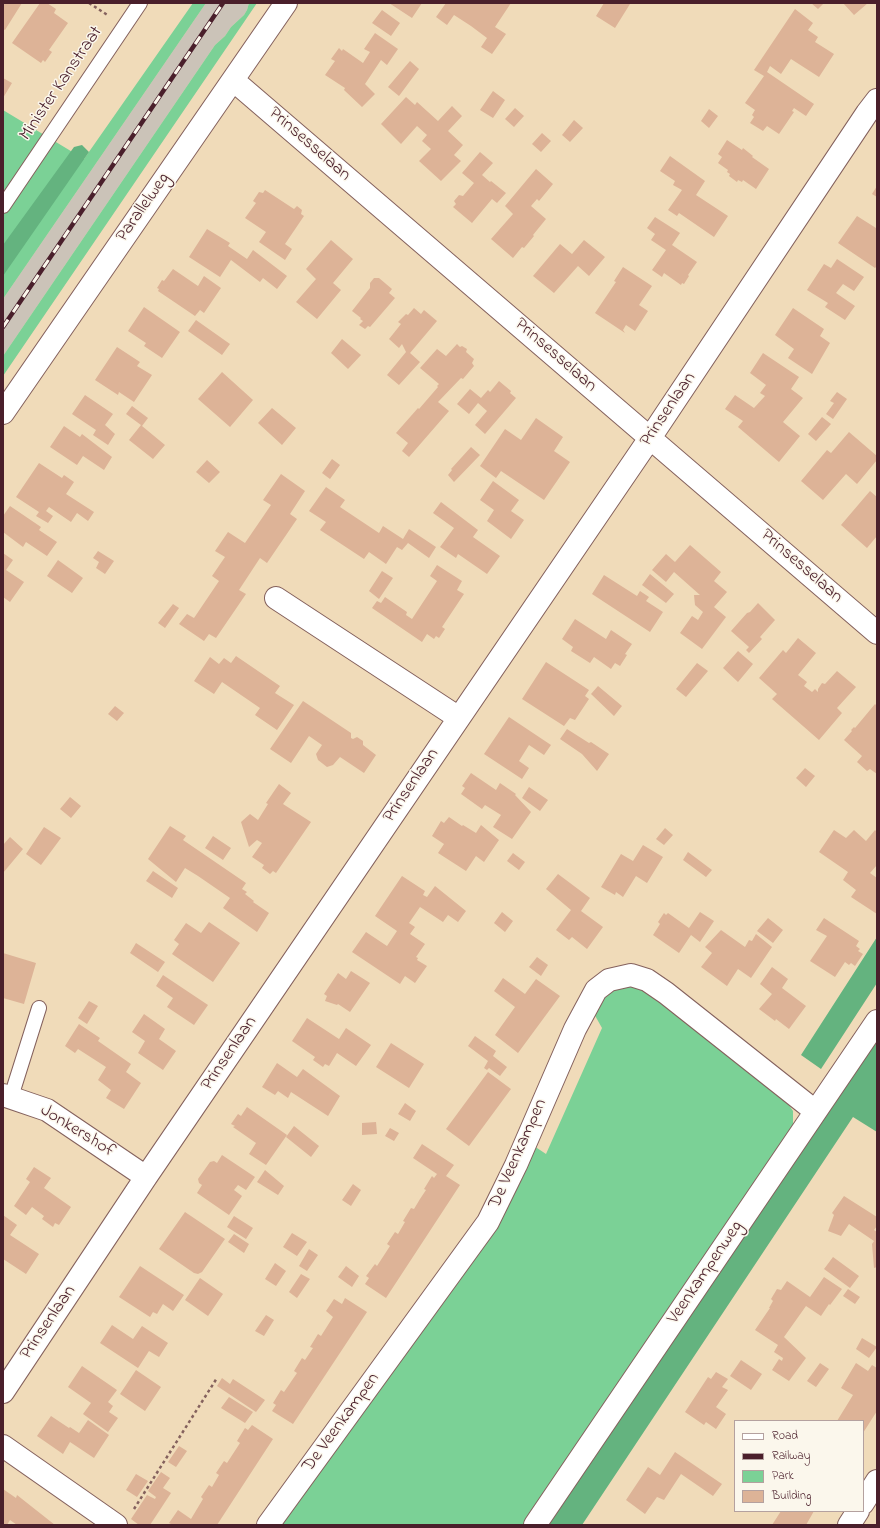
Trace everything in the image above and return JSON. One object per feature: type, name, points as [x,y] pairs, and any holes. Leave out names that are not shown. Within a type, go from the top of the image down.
[{"type":"street","name":"Parallelweg","points":[[3,412],[286,3]]},
{"type":"street","name":"Prinsesselaan","points":[[233,80],[877,633]]},
{"type":"street","name":"Prinsenlaan","points":[[3,1392],[146,1177],[650,438],[877,100]]},
{"type":"street","points":[[276,598],[459,718]]},
{"type":"street","name":"De Veenkampen","points":[[268,1525],[488,1222],[516,1164],[575,1029],[596,990],[609,980],[631,975],[647,980],[815,1111]]},
{"type":"street","name":"Veenkampenweg","points":[[535,1525],[877,1021]]},
{"type":"street","name":"Jonkershof","points":[[7,1096],[47,1110],[146,1177]]},
{"type":"street","points":[[3,1446],[124,1519]]},
{"type":"street","points":[[864,1501],[877,1481]]},
{"type":"street","points":[[849,1525],[857,1512]]},
{"type":"lane","name":"Minister Kanstraat","points":[[3,206],[140,3]]},
{"type":"lane","points":[[7,1096],[39,1008]]},
{"type":"path","points":[[124,1519],[217,1378]]},
{"type":"shaded area","points":[[206,3],[249,3],[244,15],[215,45],[3,356],[3,299]]},
{"type":"green space","points":[[193,3],[206,3],[3,299],[3,110],[84,159]]},
{"type":"green space","points":[[249,3],[257,3],[3,376],[3,356],[215,45],[244,15]]},
{"type":"green space","points":[[82,145],[89,152],[3,276],[3,245],[74,147]]},
{"type":"green space","points":[[877,937],[877,983],[821,1069],[801,1055]]},
{"type":"green space","points":[[631,985],[650,993],[785,1099],[793,1111],[793,1126],[527,1525],[276,1525],[534,1146],[546,1154],[602,1028],[593,1012],[605,992]]},
{"type":"green space","points":[[877,1037],[877,1132],[853,1117],[582,1525],[548,1525]]},
{"type":"building","points":[[3,3],[22,3],[5,30],[3,29]]},
{"type":"building","points":[[40,3],[47,3],[56,9],[54,13],[68,23],[49,50],[52,52],[45,62],[43,60],[41,63],[12,43]]},
{"type":"building","points":[[389,3],[422,3],[412,18]]},
{"type":"building","points":[[446,3],[511,3],[495,27],[506,34],[492,54],[481,47],[487,38],[471,26],[454,15],[447,25],[436,17]]},
{"type":"building","points":[[604,3],[630,4],[615,28],[596,16]]},
{"type":"building","points":[[811,3],[824,3],[818,9]]},
{"type":"building","points":[[843,3],[868,3],[854,15]]},
{"type":"building","points":[[795,9],[813,23],[808,30],[818,37],[815,42],[834,54],[819,77],[791,59],[781,74],[770,66],[767,72],[814,104],[806,116],[794,108],[792,111],[794,112],[779,134],[767,126],[763,131],[750,123],[754,117],[752,115],[755,110],[745,103],[764,76],[754,70]]},
{"type":"building","points":[[382,10],[400,23],[391,36],[372,23]]},
{"type":"building","points":[[375,33],[398,49],[387,65],[381,60],[365,84],[375,94],[362,107],[344,90],[345,88],[325,75],[335,61],[331,59],[339,48],[342,51],[343,49],[363,63],[370,52],[364,49]]},
{"type":"building","points":[[410,61],[419,69],[399,96],[388,87]]},
{"type":"building","points":[[3,78],[12,83],[3,98]]},
{"type":"building","points":[[493,91],[505,100],[493,118],[480,110]]},
{"type":"building","points":[[406,97],[415,105],[417,102],[438,121],[452,106],[462,116],[448,131],[463,145],[454,155],[461,161],[441,181],[419,161],[431,149],[422,141],[427,135],[417,126],[401,144],[381,124]]},
{"type":"building","points":[[515,108],[524,116],[514,127],[505,119]]},
{"type":"building","points":[[709,109],[718,116],[709,128],[701,121]]},
{"type":"building","points":[[574,120],[583,128],[570,142],[562,135]]},
{"type":"building","points":[[542,133],[551,141],[541,152],[532,144]]},
{"type":"building","points":[[727,140],[742,150],[743,148],[753,156],[752,157],[769,169],[756,189],[743,180],[742,182],[738,180],[737,182],[729,176],[730,174],[727,172],[728,170],[718,163],[722,157],[718,154]]},
{"type":"building","points":[[480,152],[493,163],[482,175],[506,193],[497,203],[492,199],[472,223],[453,207],[456,204],[454,201],[459,195],[463,196],[474,183],[462,173]]},
{"type":"building","points":[[670,156],[705,181],[696,195],[728,216],[714,237],[679,213],[677,216],[668,210],[682,190],[673,185],[675,181],[660,171]]},
{"type":"building","points":[[536,169],[553,184],[539,201],[537,199],[531,206],[546,219],[524,248],[522,247],[513,258],[491,239],[513,214],[505,206]]},
{"type":"building","points":[[877,186],[877,197],[872,194]]},
{"type":"building","points":[[265,190],[294,209],[297,206],[302,210],[301,214],[304,216],[285,244],[292,249],[285,260],[259,242],[266,232],[245,218],[256,203],[253,201],[259,192],[263,193]]},
{"type":"building","points":[[857,216],[876,228],[877,227],[877,266],[875,268],[838,243]]},
{"type":"building","points":[[655,217],[680,233],[672,245],[697,262],[684,284],[682,283],[681,285],[664,273],[662,277],[652,270],[666,250],[651,240],[655,234],[647,228]]},
{"type":"building","points":[[207,229],[230,243],[228,246],[247,259],[253,250],[287,276],[277,289],[263,278],[260,282],[231,260],[220,277],[189,257]]},
{"type":"building","points":[[331,240],[353,259],[333,283],[341,290],[317,319],[296,302],[316,279],[306,269]]},
{"type":"building","points":[[584,240],[605,257],[589,276],[578,266],[554,293],[533,276],[560,244],[572,254]]},
{"type":"building","points":[[837,259],[864,277],[854,291],[843,284],[836,293],[855,306],[845,320],[825,307],[828,303],[807,290],[824,264],[831,268]]},
{"type":"building","points":[[623,267],[652,286],[639,305],[648,311],[635,331],[626,325],[623,330],[625,333],[595,313],[616,282],[614,281]]},
{"type":"building","points":[[173,269],[198,286],[204,276],[221,288],[204,313],[200,310],[195,316],[158,291],[159,289],[157,288],[162,280],[164,281]]},
{"type":"building","points":[[374,278],[379,278],[392,289],[389,293],[395,298],[370,327],[368,326],[365,329],[359,325],[363,321],[360,319],[361,318],[352,311],[370,288],[370,283]]},
{"type":"building","points":[[144,307],[180,332],[162,358],[144,346],[146,343],[128,331]]},
{"type":"building","points":[[414,308],[421,314],[424,310],[437,321],[410,353],[420,362],[399,385],[387,375],[406,352],[402,344],[399,348],[389,339],[401,324],[398,322],[406,314],[408,315]]},
{"type":"building","points":[[793,308],[824,329],[820,336],[830,343],[812,374],[788,358],[794,349],[775,335]]},
{"type":"building","points":[[196,320],[230,344],[222,355],[188,331]]},
{"type":"building","points":[[342,339],[361,355],[348,369],[331,353]]},
{"type":"building","points":[[457,344],[460,347],[462,346],[467,349],[466,352],[474,359],[472,363],[474,366],[463,379],[461,378],[438,402],[449,411],[409,457],[402,451],[408,443],[396,433],[418,408],[419,409],[439,384],[420,368],[437,349],[446,356]]},
{"type":"building","points":[[117,347],[140,362],[137,366],[152,375],[134,402],[119,392],[118,395],[95,380]]},
{"type":"building","points":[[763,353],[799,377],[791,389],[803,398],[783,422],[800,436],[779,462],[738,427],[743,421],[725,409],[735,395],[754,408],[765,396],[760,393],[766,385],[750,373]]},
{"type":"building","points":[[222,372],[253,400],[230,427],[198,399]]},
{"type":"building","points":[[499,381],[511,391],[510,393],[516,398],[485,434],[475,425],[487,411],[478,403],[469,414],[457,404],[470,389],[481,398],[488,390],[490,392]]},
{"type":"building","points":[[837,392],[847,399],[833,419],[826,414],[834,403],[830,401]]},
{"type":"building","points":[[85,395],[113,414],[105,425],[115,434],[108,445],[93,435],[96,430],[72,414]]},
{"type":"building","points":[[132,406],[148,418],[142,426],[165,445],[153,459],[129,440],[141,425],[126,414]]},
{"type":"building","points":[[272,408],[296,428],[282,445],[258,423]]},
{"type":"building","points":[[822,417],[831,424],[816,441],[808,434]]},
{"type":"building","points":[[536,418],[563,437],[554,451],[570,462],[544,500],[501,471],[496,478],[480,466],[505,429],[521,440]]},
{"type":"building","points":[[64,426],[80,437],[82,434],[112,457],[104,470],[83,456],[77,465],[50,447]]},
{"type":"building","points":[[849,432],[877,456],[877,460],[857,484],[846,474],[823,500],[801,481],[827,450],[831,453]]},
{"type":"building","points":[[471,447],[480,455],[454,482],[448,475],[452,470],[451,469]]},
{"type":"building","points":[[332,459],[340,465],[330,479],[322,473]]},
{"type":"building","points":[[207,460],[220,472],[209,483],[196,472]]},
{"type":"building","points":[[39,463],[62,478],[64,475],[74,482],[66,494],[94,512],[88,521],[77,513],[71,522],[49,507],[46,511],[53,516],[48,523],[36,516],[39,512],[16,497]]},
{"type":"building","points":[[281,474],[305,491],[290,514],[297,519],[267,563],[260,558],[239,590],[246,594],[216,638],[209,634],[204,641],[179,624],[187,614],[194,618],[219,581],[212,576],[225,557],[215,551],[228,532],[245,543],[271,505],[263,500]]},
{"type":"building","points":[[493,481],[519,500],[511,511],[524,520],[511,539],[487,521],[494,510],[480,500]]},
{"type":"building","points":[[326,487],[345,500],[340,507],[379,533],[383,526],[403,539],[409,529],[436,547],[429,558],[408,543],[402,550],[397,547],[386,564],[369,552],[364,559],[320,530],[326,522],[309,511]]},
{"type":"building","points":[[870,491],[877,497],[877,536],[867,548],[841,525]]},
{"type":"building","points":[[441,502],[478,530],[473,537],[500,556],[487,574],[458,554],[456,558],[440,547],[454,528],[433,513]]},
{"type":"building","points":[[10,506],[41,527],[39,530],[57,542],[47,556],[26,542],[23,547],[3,532],[3,516]]},
{"type":"building","points":[[690,545],[721,572],[714,581],[727,592],[714,607],[726,617],[702,649],[680,633],[692,616],[698,620],[703,612],[695,605],[694,595],[700,595],[674,572],[666,582],[652,570],[666,554],[675,562]]},
{"type":"building","points":[[98,551],[114,561],[105,574],[96,568],[99,562],[93,558]]},
{"type":"building","points":[[3,553],[13,560],[6,570],[24,582],[10,602],[3,597]]},
{"type":"building","points":[[58,560],[83,578],[72,593],[47,576]]},
{"type":"building","points":[[437,565],[462,581],[457,590],[464,594],[442,627],[445,629],[439,638],[436,636],[434,639],[427,634],[422,642],[372,608],[377,601],[381,603],[385,597],[407,612],[406,615],[412,619],[437,581],[430,576]]},
{"type":"building","points":[[382,571],[393,578],[379,599],[369,591]]},
{"type":"building","points":[[650,574],[674,594],[666,603],[642,585]]},
{"type":"building","points":[[604,575],[637,596],[640,591],[649,597],[646,601],[663,612],[650,632],[592,594]]},
{"type":"building","points":[[758,603],[775,620],[760,637],[762,639],[749,653],[746,650],[749,647],[731,631]]},
{"type":"building","points":[[173,604],[179,608],[165,628],[158,623]]},
{"type":"building","points":[[575,619],[606,639],[611,630],[632,644],[625,654],[627,655],[620,666],[615,663],[611,669],[594,657],[590,663],[571,651],[573,647],[562,639]]},
{"type":"building","points":[[798,638],[816,653],[798,675],[807,682],[804,686],[812,692],[815,689],[818,692],[818,689],[822,683],[825,684],[837,671],[856,687],[837,708],[842,713],[819,740],[772,699],[777,694],[759,678],[783,650],[786,653]]},
{"type":"building","points":[[738,651],[753,664],[738,682],[723,668]]},
{"type":"building","points":[[236,656],[280,686],[275,693],[294,705],[277,730],[255,715],[260,708],[222,682],[214,694],[194,681],[210,657],[219,664],[224,658],[231,663]]},
{"type":"building","points":[[546,662],[589,690],[585,696],[589,699],[575,720],[570,718],[564,726],[522,699]]},
{"type":"building","points":[[697,663],[708,671],[686,697],[676,689]]},
{"type":"building","points":[[598,686],[622,706],[614,716],[591,694]]},
{"type":"building","points":[[303,701],[351,733],[351,738],[353,739],[357,737],[363,741],[363,745],[376,755],[364,773],[340,757],[333,765],[327,767],[318,760],[316,754],[322,745],[309,736],[291,763],[270,749]]},
{"type":"building","points":[[875,704],[877,706],[877,774],[870,769],[867,771],[857,762],[862,756],[844,740],[852,731],[851,730],[854,727],[855,728]]},
{"type":"building","points":[[115,706],[124,713],[117,721],[108,714]]},
{"type":"building","points":[[509,717],[551,745],[544,755],[529,745],[519,761],[529,768],[522,779],[484,754]]},
{"type":"building","points":[[567,729],[609,754],[597,771],[582,754],[560,739]]},
{"type":"building","points":[[805,768],[815,776],[806,787],[796,778]]},
{"type":"building","points":[[471,773],[496,790],[500,783],[516,794],[515,795],[531,812],[512,839],[493,827],[501,815],[485,805],[482,809],[461,794],[465,788],[462,786]]},
{"type":"building","points":[[279,784],[291,793],[283,804],[311,822],[276,873],[273,871],[270,874],[262,868],[264,865],[252,857],[262,843],[257,840],[249,847],[241,822],[250,814],[258,820],[268,804],[266,803]]},
{"type":"building","points":[[529,787],[548,800],[540,811],[522,798]]},
{"type":"building","points":[[70,797],[81,806],[71,818],[60,809]]},
{"type":"building","points":[[449,817],[476,833],[481,825],[499,840],[484,862],[476,856],[466,871],[438,853],[444,844],[432,836],[441,821],[444,823]]},
{"type":"building","points":[[170,826],[186,836],[183,840],[246,883],[242,889],[247,892],[245,894],[254,901],[253,902],[269,913],[257,932],[223,908],[230,898],[198,876],[185,868],[176,882],[148,859]]},
{"type":"building","points":[[44,827],[61,838],[41,865],[26,854]]},
{"type":"building","points":[[665,828],[673,835],[664,845],[656,839]]},
{"type":"building","points":[[834,830],[846,838],[854,830],[866,841],[875,830],[877,832],[877,865],[870,873],[877,878],[877,914],[851,897],[856,890],[843,880],[848,872],[819,852]]},
{"type":"building","points":[[213,836],[231,848],[223,860],[205,848]]},
{"type":"building","points":[[10,837],[23,849],[3,873],[3,845]]},
{"type":"building","points":[[643,845],[663,857],[647,883],[636,876],[623,897],[616,892],[615,895],[601,887],[621,854],[633,861]]},
{"type":"building","points":[[688,852],[712,870],[706,877],[683,860]]},
{"type":"building","points":[[513,853],[525,862],[519,870],[507,861]]},
{"type":"building","points":[[153,871],[178,888],[172,898],[146,881]]},
{"type":"building","points":[[558,874],[590,898],[581,911],[603,927],[587,949],[572,937],[569,940],[556,930],[571,910],[546,889]]},
{"type":"building","points":[[402,876],[425,891],[423,895],[427,897],[435,886],[466,911],[458,922],[448,915],[443,922],[420,907],[409,923],[415,927],[410,934],[425,944],[416,957],[418,958],[417,960],[427,966],[415,983],[405,976],[400,984],[352,952],[366,932],[387,946],[397,931],[375,916]]},
{"type":"building","points":[[502,912],[513,921],[505,932],[494,923]]},
{"type":"building","points":[[700,912],[714,921],[700,942],[691,935],[679,953],[653,935],[660,924],[658,922],[664,913],[666,915],[668,913],[689,928]]},
{"type":"building","points":[[768,918],[783,930],[773,943],[757,931]]},
{"type":"building","points":[[824,918],[859,941],[856,946],[860,949],[858,951],[863,954],[855,966],[851,963],[849,965],[845,962],[835,977],[810,961],[827,936],[816,930]]},
{"type":"building","points":[[209,922],[240,943],[213,982],[172,954],[179,944],[174,940],[186,923],[201,933]]},
{"type":"building","points":[[721,930],[745,947],[749,940],[752,941],[756,934],[772,947],[751,978],[738,969],[727,986],[701,967],[712,953],[705,947]]},
{"type":"building","points":[[136,943],[165,962],[158,972],[130,953]]},
{"type":"building","points":[[3,953],[36,963],[24,1004],[3,998]]},
{"type":"building","points":[[537,957],[548,965],[541,976],[529,967]]},
{"type":"building","points":[[772,967],[788,979],[782,988],[806,1006],[789,1029],[759,1009],[772,994],[760,984]]},
{"type":"building","points":[[351,971],[370,983],[350,1012],[338,1004],[325,1001],[327,996],[324,994],[338,973],[346,979]]},
{"type":"building","points":[[163,975],[208,1005],[194,1025],[167,1007],[173,998],[156,986]]},
{"type":"building","points":[[503,978],[525,994],[536,979],[560,996],[518,1053],[495,1035],[515,1007],[494,991]]},
{"type":"building","points":[[89,1001],[98,1006],[87,1024],[78,1018]]},
{"type":"building","points":[[144,1014],[165,1029],[159,1039],[176,1051],[163,1070],[138,1053],[145,1041],[132,1032]]},
{"type":"building","points":[[307,1018],[339,1039],[346,1028],[371,1045],[356,1066],[337,1053],[329,1066],[325,1064],[323,1067],[313,1060],[315,1057],[292,1041]]},
{"type":"building","points":[[79,1024],[100,1038],[98,1041],[131,1064],[126,1072],[141,1083],[124,1109],[106,1098],[111,1090],[98,1080],[106,1067],[78,1049],[75,1053],[65,1046]]},
{"type":"building","points":[[475,1036],[496,1051],[493,1056],[507,1067],[500,1076],[489,1068],[487,1070],[484,1068],[488,1061],[468,1046]]},
{"type":"building","points":[[391,1043],[424,1064],[409,1088],[376,1067]]},
{"type":"building","points":[[277,1063],[297,1077],[303,1069],[340,1096],[328,1116],[291,1092],[288,1098],[278,1091],[275,1095],[262,1087]]},
{"type":"building","points":[[488,1072],[511,1089],[469,1146],[446,1129]]},
{"type":"building","points":[[405,1103],[416,1111],[410,1121],[398,1114]]},
{"type":"building","points":[[247,1107],[287,1135],[266,1165],[249,1154],[256,1143],[231,1124],[238,1114],[241,1116]]},
{"type":"building","points":[[376,1122],[377,1134],[362,1135],[362,1123]]},
{"type":"building","points":[[294,1126],[319,1146],[311,1157],[286,1137]]},
{"type":"building","points":[[390,1128],[399,1133],[394,1141],[385,1136]]},
{"type":"building","points":[[422,1144],[454,1165],[446,1176],[460,1185],[386,1298],[365,1284],[369,1278],[366,1276],[375,1264],[377,1266],[390,1246],[387,1244],[395,1232],[398,1234],[405,1222],[403,1221],[411,1208],[414,1209],[426,1190],[424,1189],[432,1176],[434,1178],[437,1174],[413,1158]]},
{"type":"building","points":[[222,1155],[255,1177],[246,1190],[238,1185],[234,1190],[242,1196],[229,1215],[197,1193],[202,1185],[199,1183],[198,1179],[210,1162],[214,1161],[217,1163]]},
{"type":"building","points":[[34,1167],[51,1178],[44,1188],[71,1207],[59,1225],[55,1223],[53,1227],[42,1219],[44,1216],[32,1207],[26,1215],[14,1206],[30,1182],[26,1179]]},
{"type":"building","points":[[265,1170],[284,1186],[278,1195],[257,1182]]},
{"type":"building","points":[[353,1184],[361,1190],[351,1206],[342,1200]]},
{"type":"building","points":[[844,1196],[877,1217],[877,1226],[874,1230],[877,1232],[877,1267],[874,1268],[872,1244],[874,1241],[849,1224],[841,1236],[828,1231],[834,1215],[832,1213]]},
{"type":"building","points":[[185,1212],[225,1239],[202,1272],[198,1274],[194,1273],[159,1249]]},
{"type":"building","points":[[3,1215],[17,1225],[10,1235],[39,1254],[26,1274],[3,1259]]},
{"type":"building","points":[[234,1216],[253,1228],[246,1239],[227,1227]]},
{"type":"building","points":[[292,1233],[307,1242],[297,1256],[283,1247]]},
{"type":"building","points":[[234,1234],[249,1244],[244,1253],[228,1242]]},
{"type":"building","points":[[309,1249],[318,1255],[307,1271],[299,1266]]},
{"type":"building","points":[[833,1257],[859,1276],[850,1288],[824,1269]]},
{"type":"building","points":[[275,1263],[286,1271],[276,1286],[265,1279]]},
{"type":"building","points":[[140,1266],[184,1295],[173,1311],[163,1304],[157,1314],[153,1312],[150,1317],[119,1297]]},
{"type":"building","points":[[346,1266],[359,1276],[352,1287],[338,1277]]},
{"type":"building","points":[[301,1274],[310,1279],[297,1298],[289,1292]]},
{"type":"building","points":[[824,1277],[842,1289],[821,1316],[806,1306],[784,1337],[806,1358],[789,1381],[772,1370],[779,1359],[782,1361],[783,1358],[774,1352],[778,1345],[755,1330],[770,1308],[773,1301],[771,1299],[777,1289],[781,1290],[787,1281],[810,1297]]},
{"type":"building","points":[[200,1278],[223,1294],[208,1316],[185,1300]]},
{"type":"building","points":[[848,1289],[860,1297],[855,1304],[843,1296]]},
{"type":"building","points":[[345,1298],[367,1312],[293,1424],[272,1411],[276,1405],[273,1403],[281,1390],[284,1392],[297,1373],[294,1371],[302,1358],[305,1360],[313,1348],[310,1347],[318,1334],[321,1336],[333,1317],[326,1311],[334,1299],[342,1304]]},
{"type":"building","points":[[266,1315],[274,1320],[264,1336],[255,1331]]},
{"type":"building","points":[[112,1325],[133,1339],[142,1326],[168,1343],[159,1357],[149,1351],[138,1368],[100,1343]]},
{"type":"building","points":[[862,1338],[877,1347],[869,1358],[856,1349]]},
{"type":"building","points":[[741,1360],[762,1374],[751,1390],[730,1376]]},
{"type":"building","points":[[820,1363],[829,1369],[816,1387],[807,1381]]},
{"type":"building","points":[[856,1363],[868,1371],[872,1365],[877,1368],[877,1411],[864,1431],[864,1420],[838,1420],[853,1395],[841,1388]]},
{"type":"building","points":[[82,1366],[117,1390],[108,1402],[113,1406],[109,1412],[118,1418],[108,1432],[83,1414],[91,1403],[68,1387]]},
{"type":"building","points":[[136,1370],[161,1387],[145,1411],[120,1394]]},
{"type":"building","points":[[716,1372],[728,1379],[722,1387],[728,1390],[716,1407],[726,1414],[716,1429],[706,1422],[704,1425],[685,1412],[708,1377],[711,1379]]},
{"type":"building","points":[[222,1378],[230,1384],[233,1379],[265,1400],[256,1412],[217,1386]]},
{"type":"building","points":[[229,1397],[253,1412],[245,1423],[221,1408]]},
{"type":"building","points":[[51,1416],[79,1433],[88,1420],[109,1435],[94,1458],[70,1442],[63,1454],[37,1436]]},
{"type":"building","points":[[252,1425],[273,1439],[217,1525],[173,1525],[169,1523],[178,1510],[191,1519],[203,1499],[201,1497],[209,1485],[212,1487],[219,1475],[216,1473],[224,1461],[227,1463],[240,1443],[237,1441],[245,1428],[248,1430]]},
{"type":"building","points":[[179,1446],[187,1451],[176,1467],[168,1462]]},
{"type":"building","points":[[675,1452],[722,1484],[713,1496],[681,1474],[664,1500],[657,1497],[645,1514],[626,1500],[648,1467],[660,1475]]},
{"type":"building","points":[[161,1472],[170,1478],[163,1488],[171,1493],[150,1525],[139,1525],[131,1519],[147,1495],[155,1499],[156,1497],[148,1491]]},
{"type":"building","points":[[136,1474],[148,1481],[137,1497],[126,1490]]},
{"type":"building","points":[[3,1489],[16,1498],[17,1495],[55,1525],[17,1525],[10,1520],[7,1525],[3,1525]]},
{"type":"building","points":[[780,1512],[813,1512],[806,1525],[772,1525]]},
{"type":"railway","points":[[3,327],[223,3]]}]
